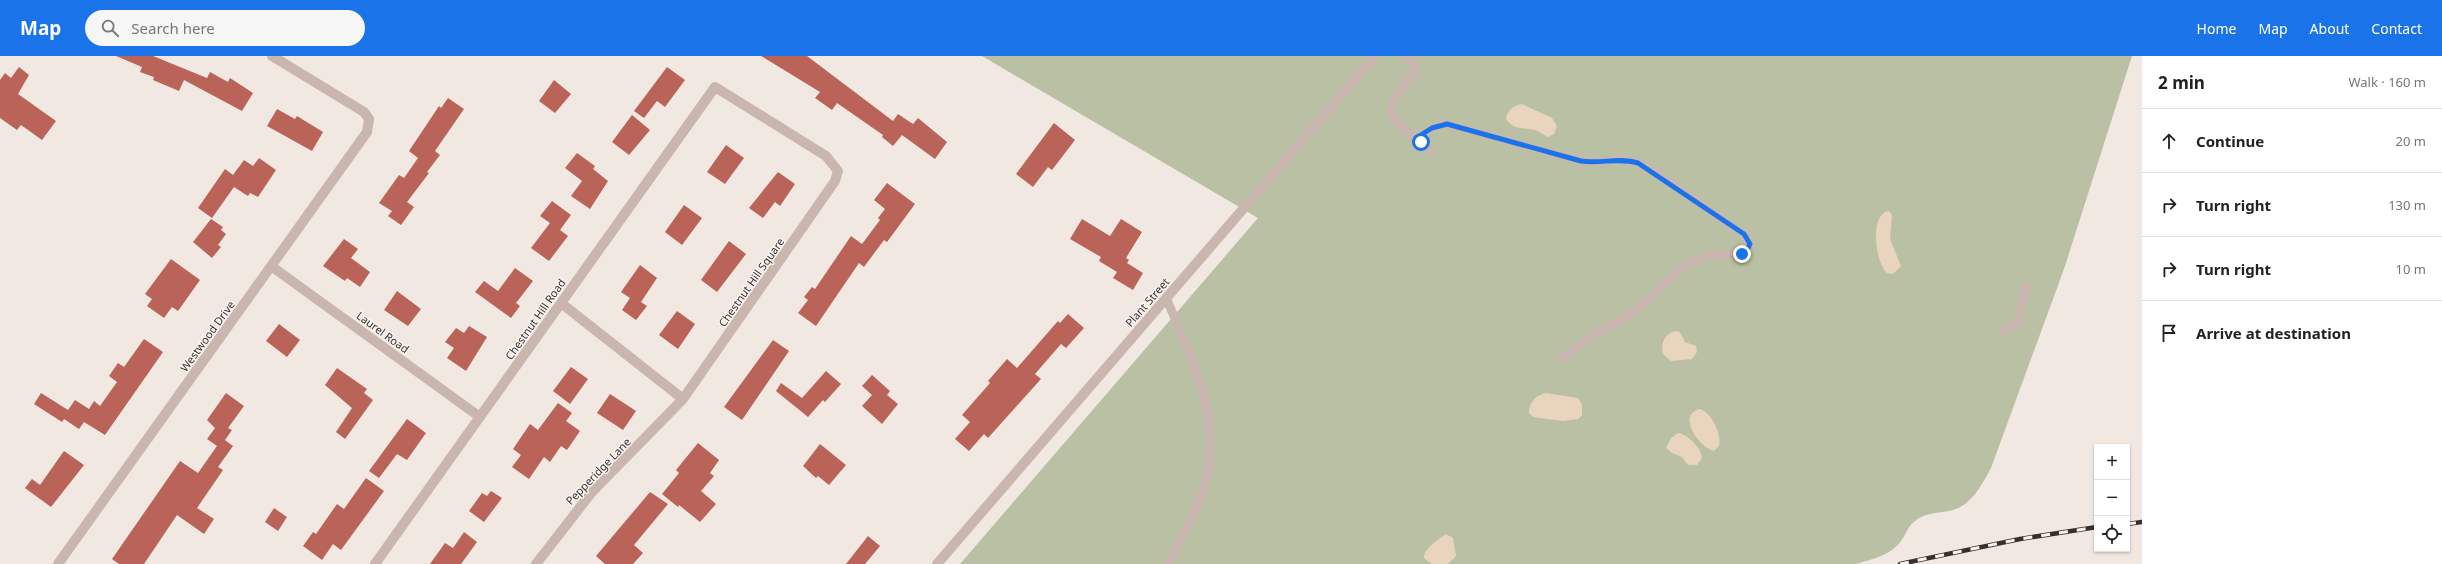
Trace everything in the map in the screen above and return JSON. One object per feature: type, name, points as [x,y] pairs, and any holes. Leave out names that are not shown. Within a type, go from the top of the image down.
[{"type":"street","name":"Westwood Drive","points":[[58,564],[367,132],[369,119],[364,112],[272,56]]},
{"type":"street","name":"Plant Street","points":[[936,564],[1375,56]]},
{"type":"street","name":"Chestnut Hill Road","points":[[375,564],[715,87]]},
{"type":"street","name":"Chestnut Hill Square","points":[[683,400],[830,191],[838,171],[826,156],[715,87]]},
{"type":"street","name":"Laurel Road","points":[[271,266],[480,418]]},
{"type":"street","points":[[561,303],[683,400]]},
{"type":"street","name":"Pepperidge Lane","points":[[536,564],[564,525],[592,492],[683,400]]},
{"type":"lane","points":[[1406,56],[1413,62],[1414,71],[1393,101],[1390,111],[1399,124],[1431,152]]},
{"type":"lane","points":[[1416,138],[1432,128],[1447,124],[1581,161],[1629,160],[1648,167],[1740,230],[1749,241],[1749,247],[1744,253],[1708,256],[1696,260],[1674,274],[1633,313],[1593,335],[1562,358]]},
{"type":"lane","points":[[2004,331],[2014,325],[2020,315],[2026,287]]},
{"type":"lane","points":[[1166,298],[1194,363],[1205,403],[1209,434],[1209,462],[1203,490],[1168,564]]},
{"type":"green space","points":[[982,56],[2132,56],[2064,269],[1991,468],[1974,495],[1963,505],[1957,509],[1919,518],[1911,525],[1897,546],[1886,554],[1856,564],[960,564],[1258,218]]},
{"type":"sand","points":[[1522,104],[1552,118],[1557,126],[1554,134],[1548,137],[1536,130],[1516,127],[1509,123],[1506,119],[1509,111],[1513,107]]},
{"type":"sand","points":[[1889,211],[1892,215],[1890,239],[1901,266],[1893,274],[1887,273],[1883,268],[1879,259],[1876,239],[1876,229],[1879,220],[1883,214]]},
{"type":"sand","points":[[1676,331],[1680,332],[1685,342],[1696,346],[1697,352],[1692,359],[1671,361],[1663,354],[1662,346],[1664,340],[1669,334]]},
{"type":"sand","points":[[1546,393],[1578,398],[1582,404],[1582,415],[1578,419],[1563,421],[1533,417],[1529,413],[1532,402],[1539,395]]},
{"type":"sand","points":[[1700,409],[1712,419],[1719,436],[1719,446],[1714,451],[1709,449],[1697,438],[1690,424],[1690,418],[1693,412]]},
{"type":"sand","points":[[1678,433],[1690,439],[1700,450],[1702,458],[1697,465],[1688,465],[1682,457],[1672,453],[1666,448],[1671,438]]},
{"type":"sand","points":[[1446,534],[1453,538],[1456,556],[1448,564],[1432,564],[1424,558],[1426,551],[1432,544]]},
{"type":"building","points":[[116,56],[153,56],[207,78],[210,72],[228,82],[230,78],[253,93],[242,111],[184,80],[179,91],[153,80],[154,77],[140,72],[142,67]]},
{"type":"building","points":[[761,56],[807,56],[893,121],[898,114],[913,124],[918,118],[947,142],[935,159],[902,135],[893,146],[882,137],[883,135],[837,103],[832,110],[815,98],[820,92]]},
{"type":"building","points":[[19,67],[29,75],[18,94],[56,121],[42,140],[21,125],[17,130],[0,118],[0,80],[5,73],[11,78]]},
{"type":"building","points":[[667,67],[685,80],[665,107],[657,101],[644,118],[634,111]]},
{"type":"building","points":[[554,80],[571,94],[555,113],[539,101]]},
{"type":"building","points":[[448,98],[464,109],[435,151],[440,155],[427,172],[429,173],[407,202],[414,207],[401,225],[388,216],[392,211],[379,203],[399,175],[404,178],[418,158],[409,151],[439,106],[441,108]]},
{"type":"building","points":[[277,109],[295,119],[297,116],[323,132],[312,151],[267,126]]},
{"type":"building","points":[[632,115],[650,130],[629,155],[612,142]]},
{"type":"building","points":[[1054,123],[1075,140],[1052,170],[1048,167],[1033,187],[1016,174]]},
{"type":"building","points":[[726,145],[744,158],[725,184],[707,172]]},
{"type":"building","points":[[577,153],[595,166],[593,169],[608,181],[590,209],[571,196],[582,181],[565,168]]},
{"type":"building","points":[[259,158],[276,170],[258,197],[250,193],[248,196],[234,187],[212,218],[198,208],[225,169],[233,175],[244,160],[253,166]]},
{"type":"building","points":[[778,172],[795,184],[780,206],[775,202],[763,218],[749,208]]},
{"type":"building","points":[[887,183],[915,204],[887,242],[884,240],[864,267],[859,263],[816,326],[798,313],[808,300],[804,297],[812,287],[815,289],[851,236],[862,244],[880,220],[878,218],[885,209],[874,200]]},
{"type":"building","points":[[552,201],[571,215],[560,230],[568,236],[549,261],[531,248],[550,223],[540,216]]},
{"type":"building","points":[[684,205],[702,218],[682,245],[665,232]]},
{"type":"building","points":[[211,219],[223,227],[221,230],[226,234],[218,245],[221,247],[212,258],[193,242]]},
{"type":"building","points":[[1082,219],[1110,236],[1121,219],[1142,232],[1126,258],[1129,260],[1127,263],[1143,273],[1133,290],[1113,278],[1117,272],[1099,261],[1101,257],[1070,239]]},
{"type":"building","points":[[344,239],[358,249],[351,258],[370,272],[360,287],[347,278],[345,281],[323,266]]},
{"type":"building","points":[[729,241],[746,254],[717,292],[701,280]]},
{"type":"building","points":[[171,259],[200,280],[178,311],[172,307],[164,318],[147,306],[152,299],[145,294]]},
{"type":"building","points":[[640,265],[657,278],[641,302],[647,306],[636,320],[622,310],[630,298],[621,292]]},
{"type":"building","points":[[515,268],[533,281],[516,303],[520,306],[511,318],[475,292],[484,281],[498,291]]},
{"type":"building","points":[[397,291],[421,309],[408,326],[384,310]]},
{"type":"building","points":[[677,311],[695,324],[678,349],[659,335]]},
{"type":"building","points":[[1068,314],[1084,328],[1066,348],[1061,344],[1035,374],[1041,379],[988,438],[984,434],[969,451],[955,439],[970,422],[962,415],[990,383],[988,381],[1007,359],[1017,368],[1058,321],[1060,323]]},
{"type":"building","points":[[279,324],[300,340],[287,357],[266,341]]},
{"type":"building","points":[[469,326],[487,337],[466,371],[447,358],[454,348],[445,342],[456,328],[464,333]]},
{"type":"building","points":[[144,339],[163,352],[105,435],[84,422],[79,429],[64,419],[62,422],[34,404],[41,393],[68,410],[75,400],[89,409],[94,401],[100,406],[117,382],[109,376],[118,363],[124,367]]},
{"type":"building","points":[[773,340],[789,351],[742,420],[724,407]]},
{"type":"building","points":[[571,367],[588,379],[570,404],[553,391]]},
{"type":"building","points":[[337,368],[367,389],[364,393],[373,400],[345,439],[336,432],[352,408],[325,385]]},
{"type":"building","points":[[826,371],[841,384],[825,402],[823,400],[808,417],[776,391],[781,383],[802,398]]},
{"type":"building","points":[[872,375],[890,391],[887,395],[898,404],[882,424],[862,406],[872,395],[862,386]]},
{"type":"building","points":[[226,393],[244,406],[228,428],[232,430],[225,440],[233,446],[218,467],[223,470],[197,508],[214,519],[204,534],[177,515],[144,564],[119,564],[112,559],[180,461],[198,473],[217,446],[207,439],[215,428],[207,420]]},
{"type":"building","points":[[610,394],[636,411],[623,430],[597,413]]},
{"type":"building","points":[[558,403],[572,413],[566,421],[580,431],[567,450],[561,446],[550,462],[544,457],[529,479],[512,467],[521,455],[513,449],[530,424],[538,430]]},
{"type":"building","points":[[407,419],[426,433],[407,460],[397,454],[379,478],[369,471]]},
{"type":"building","points":[[698,443],[719,460],[710,473],[714,476],[701,491],[716,504],[700,522],[679,505],[678,507],[662,494],[679,473],[676,470]]},
{"type":"building","points":[[820,444],[846,465],[829,485],[818,476],[816,478],[803,466]]},
{"type":"building","points":[[64,451],[84,465],[51,507],[25,488],[32,479],[40,485]]},
{"type":"building","points":[[366,478],[384,491],[341,550],[333,544],[322,560],[303,546],[313,532],[316,534],[337,504],[344,509]]},
{"type":"building","points":[[491,491],[502,498],[484,522],[469,511],[482,493],[487,496]]},
{"type":"building","points":[[650,492],[668,504],[634,545],[643,553],[633,564],[605,564],[596,556]]},
{"type":"building","points":[[274,508],[287,517],[278,531],[265,522]]},
{"type":"building","points":[[464,532],[477,542],[461,564],[430,564],[445,543],[453,548]]},
{"type":"building","points":[[868,536],[880,546],[865,564],[846,564]]},
{"type":"railway","points":[[2130,524],[2142,522]]},
{"type":"railway","points":[[1900,564],[2020,539],[2094,527]]},
{"type":"route","points":[[1421,142],[1416,138],[1423,132],[1436,126],[1447,124],[1463,127],[1558,156],[1581,161],[1601,162],[1620,159],[1638,163],[1648,167],[1686,195],[1740,230],[1748,238],[1750,244],[1746,252],[1742,254]]}]
